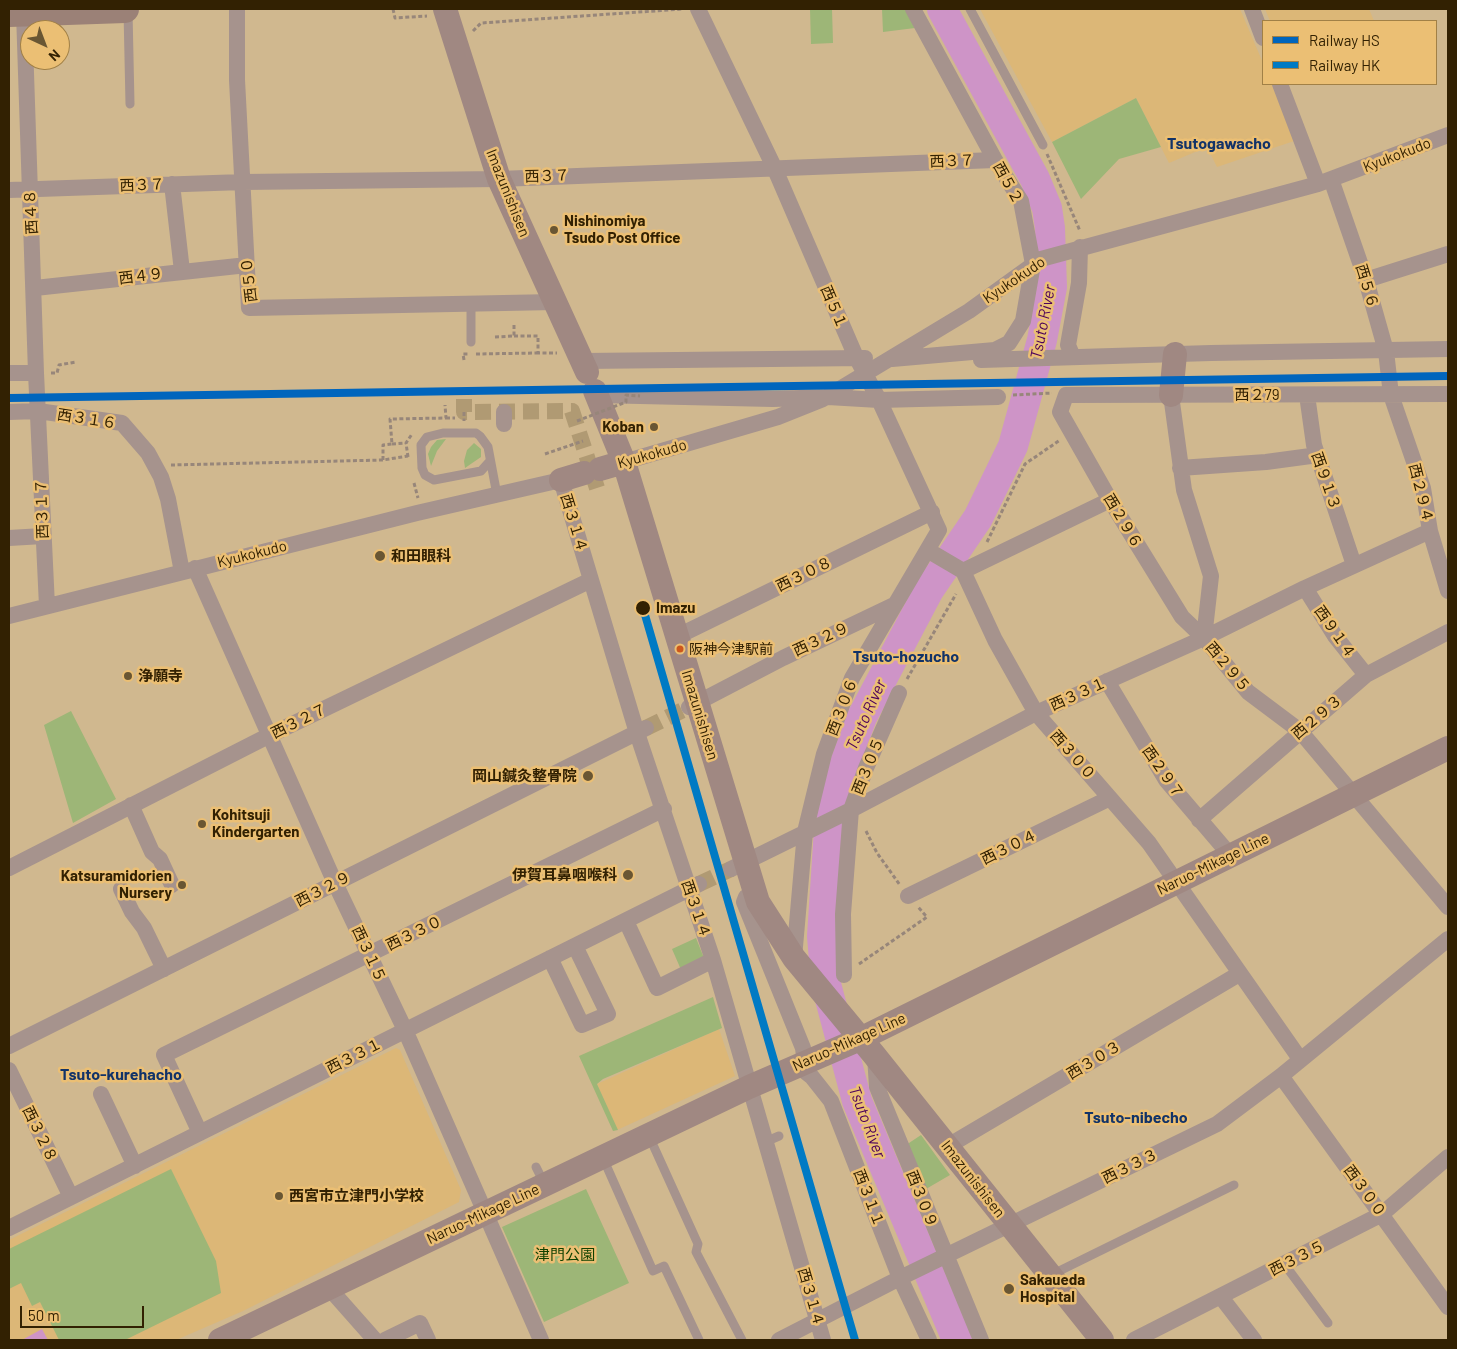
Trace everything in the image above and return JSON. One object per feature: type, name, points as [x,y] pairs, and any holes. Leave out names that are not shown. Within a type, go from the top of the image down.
[{"type":"highway","points":[[13,13],[126,9]]},
{"type":"street","name":"西５０","points":[[237,9],[238,80],[250,308],[555,302]]},
{"type":"street","name":"西５１","points":[[698,9],[774,167],[856,357],[866,373]]},
{"type":"street","name":"西５２","points":[[913,9],[995,160],[1021,201],[1037,261],[1023,321],[1010,343],[995,350],[917,357]]},
{"type":"street","points":[[1252,9],[1262,35]]},
{"type":"street","name":"西４８","points":[[13,13],[29,189],[38,411]]},
{"type":"street","name":"Imazunishisen","points":[[436,13],[499,179],[590,380],[624,462],[676,637],[738,866],[764,914],[800,965],[863,1046],[948,1146],[1049,1276],[1102,1340]]},
{"type":"street","name":"西５６","points":[[1280,85],[1366,280],[1386,351],[1391,395]]},
{"type":"street","name":"Kyukokudo","points":[[9,616],[188,570],[561,480],[778,417],[828,397],[969,311],[1037,261],[1075,248],[1324,182],[1448,135]]},
{"type":"street","name":"西３７","points":[[9,190],[243,182],[499,179],[995,160]]},
{"type":"street","points":[[172,184],[182,271]]},
{"type":"street","points":[[1072,357],[1068,345],[1078,283],[1075,248]]},
{"type":"street","points":[[1366,280],[1448,254]]},
{"type":"street","name":"西４９","points":[[34,288],[182,271],[247,266]]},
{"type":"street","points":[[590,380],[856,357],[890,359],[917,357],[926,362],[1175,354],[1448,349]]},
{"type":"street","name":"西２９５","points":[[1175,354],[1171,395],[1180,468],[1184,490],[1212,576],[1204,638],[1248,692],[1300,731],[1448,907]]},
{"type":"street","points":[[9,373],[36,373]]},
{"type":"street","name":"西３０６","points":[[800,965],[810,830],[824,754],[852,678],[940,530],[866,373]]},
{"type":"street","points":[[590,380],[773,399],[828,397],[879,400],[998,397]]},
{"type":"street","name":"西２79","points":[[1066,395],[1448,394]]},
{"type":"street","name":"西２９６","points":[[1066,395],[1060,412],[1110,500],[1182,617],[1204,638]]},
{"type":"street","name":"西９１３","points":[[1308,395],[1314,445],[1354,565]]},
{"type":"street","name":"西２９４","points":[[1391,395],[1423,488],[1430,531],[1448,591]]},
{"type":"street","name":"西３１６","points":[[9,412],[38,411],[122,423],[142,446],[155,465],[165,489],[188,570]]},
{"type":"street","name":"西３１７","points":[[38,411],[42,536],[47,606]]},
{"type":"street","points":[[1180,468],[1266,462],[1318,455]]},
{"type":"street","name":"西３１４","points":[[561,480],[591,580],[642,731],[664,809],[694,886],[749,1087],[772,1139],[823,1340]]},
{"type":"street","points":[[929,551],[968,571],[1110,500]]},
{"type":"street","name":"西３０８","points":[[676,637],[932,512]]},
{"type":"street","name":"西３３１","points":[[738,866],[853,809],[1036,713],[1204,638],[1305,588],[1430,531]]},
{"type":"street","points":[[9,538],[42,536]]},
{"type":"street","name":"西３１５","points":[[188,570],[270,735],[335,883],[405,1030],[541,1340]]},
{"type":"street","name":"西３００","points":[[968,571],[995,640],[1036,713],[1150,843],[1175,882],[1300,1059]]},
{"type":"street","name":"西３２７","points":[[9,868],[270,735],[591,580]]},
{"type":"street","name":"西９１４","points":[[1305,588],[1335,636],[1366,675]]},
{"type":"street","name":"西３２９","points":[[693,705],[782,658],[894,605]]},
{"type":"street","name":"西２９３","points":[[1199,820],[1366,675],[1448,632]]},
{"type":"street","name":"西２９７","points":[[1107,681],[1166,780],[1230,855]]},
{"type":"street","name":"西３０５","points":[[844,975],[843,914],[853,809],[866,768],[899,693]]},
{"type":"street","name":"西３２９","points":[[9,1046],[642,731]]},
{"type":"street","name":"Naruo-Mikage Line","points":[[220,1340],[484,1213],[540,1176],[603,1157],[807,1061],[863,1046],[1175,882],[1448,748]]},
{"type":"street","name":"西３０４","points":[[908,896],[1110,798]]},
{"type":"street","points":[[131,806],[152,852],[160,859],[172,885]]},
{"type":"street","name":"西３３０","points":[[200,1133],[164,1055],[664,809]]},
{"type":"street","name":"西３３１","points":[[9,1228],[694,886]]},
{"type":"street","points":[[121,889],[132,912],[144,928],[164,970]]},
{"type":"street","points":[[754,893],[746,897],[744,902],[807,1061]]},
{"type":"street","points":[[626,921],[657,988],[714,960]]},
{"type":"street","name":"西３３３","points":[[779,1340],[900,1278],[1217,1124],[1282,1076],[1300,1059],[1448,939]]},
{"type":"street","points":[[550,958],[582,1025],[608,1014],[575,946]]},
{"type":"street","name":"西３０３","points":[[948,1146],[1240,974]]},
{"type":"street","name":"西３０９","points":[[863,1046],[942,1258],[982,1340]]},
{"type":"street","name":"西３１１","points":[[807,1061],[812,1076],[831,1101],[900,1278],[929,1340]]},
{"type":"street","name":"西３２８","points":[[9,1070],[71,1197]]},
{"type":"street","name":"西３００","points":[[1282,1076],[1448,1306]]},
{"type":"street","points":[[101,1094],[135,1166]]},
{"type":"street","name":"西３３５","points":[[1134,1340],[1285,1265],[1382,1214],[1448,1157]]},
{"type":"street","points":[[329,1288],[375,1340]]},
{"type":"street","points":[[1221,1297],[1252,1340]]},
{"type":"street","points":[[385,1340],[420,1323],[428,1340]]},
{"type":"lane","points":[[126,9],[130,104]]},
{"type":"lane","points":[[970,9],[1043,144]]},
{"type":"lane","points":[[471,303],[471,342]]},
{"type":"lane","points":[[476,423],[476,433],[487,444],[497,495]]},
{"type":"lane","points":[[476,433],[443,433],[427,437],[421,445],[422,468],[430,479],[438,480],[481,470],[490,461]]},
{"type":"lane","points":[[649,1136],[698,1244],[696,1252],[742,1340]]},
{"type":"lane","points":[[603,1157],[652,1271],[664,1266],[699,1340]]},
{"type":"lane","points":[[1049,1276],[1234,1185]]},
{"type":"lane","points":[[1285,1265],[1328,1323]]},
{"type":"path","points":[[393,9],[395,18],[436,13]]},
{"type":"path","points":[[1043,144],[1080,231],[1075,248]]},
{"type":"path","points":[[514,323],[514,336]]},
{"type":"path","points":[[495,337],[538,336],[538,353]]},
{"type":"path","points":[[464,360],[463,354],[559,352]]},
{"type":"path","points":[[36,373],[57,373],[59,364],[76,362]]},
{"type":"path","points":[[998,397],[1047,392]]},
{"type":"path","points":[[577,421],[626,402],[626,395],[640,396]]},
{"type":"path","points":[[445,404],[446,418]]},
{"type":"path","points":[[392,444],[390,420],[455,418]]},
{"type":"path","points":[[899,693],[968,571],[1025,464],[1072,432]]},
{"type":"path","points":[[545,454],[583,441]]},
{"type":"path","points":[[383,460],[383,445],[406,443]]},
{"type":"path","points":[[155,465],[383,460],[408,456]]},
{"type":"path","points":[[844,975],[927,918],[877,854],[853,809]]},
{"type":"shaded area","points":[[980,9],[1240,9],[1262,61],[1262,85],[1272,85],[1297,140],[1217,167],[1207,147],[1169,163],[1136,98],[1052,142]]},
{"type":"shaded area","points":[[1265,9],[1369,9],[1374,20],[1270,20]]},
{"type":"shaded area","points":[[719,1029],[735,1076],[617,1130],[597,1084]]},
{"type":"shaded area","name":"西宮市立津門小学校","points":[[396,1048],[400,1050],[461,1190],[459,1202],[243,1311],[176,1340],[9,1340],[9,1240]]},
{"type":"shaded area","points":[[42,1329],[48,1340],[22,1340]]},
{"type":"green space","points":[[810,9],[832,9],[833,43],[811,44]]},
{"type":"green space","points":[[882,9],[906,9],[915,28],[883,32]]},
{"type":"green space","points":[[1136,98],[1161,147],[1119,159],[1081,199],[1052,142]]},
{"type":"green space","points":[[446,439],[437,451],[431,466],[428,454],[431,447],[437,440]]},
{"type":"green space","points":[[474,443],[481,449],[481,457],[465,468],[464,461],[467,450]]},
{"type":"green space","points":[[71,711],[116,799],[73,823],[44,725]]},
{"type":"green space","points":[[696,938],[704,958],[682,972],[672,949]]},
{"type":"green space","points":[[713,997],[722,1028],[603,1079],[597,1084],[618,1130],[613,1131],[579,1056]]},
{"type":"green space","points":[[921,1135],[950,1175],[926,1189],[906,1145]]},
{"type":"green space","points":[[171,1169],[216,1261],[221,1293],[125,1340],[59,1340],[40,1302],[32,1306],[21,1283],[9,1289],[9,1249]]},
{"type":"green space","name":"津門公園","points":[[586,1189],[629,1283],[544,1322],[502,1227]]},
{"type":"waterway","name":"Tsuto River","points":[[942,9],[1035,179],[1047,208],[1050,228],[1052,287],[1042,340],[1013,446],[978,518],[929,590],[862,717],[842,771],[829,829],[822,936],[826,984],[857,1101],[957,1340]]},
{"type":"tunnel","points":[[464,399],[464,412],[572,411],[597,488]]},
{"type":"tunnel","points":[[646,728],[689,707]]},
{"type":"tunnel","points":[[699,884],[731,869]]},
{"type":"rail line","name":"HS","points":[[9,398],[1448,376]]},
{"type":"rail line","name":"HK","points":[[643,608],[855,1340]]},
{"type":"place","name":"Nishinomiya Tsudo Post Office","points":[[554,230]]},
{"type":"place","name":"Koban","points":[[654,427]]},
{"type":"place","name":"和田眼科","points":[[380,556]]},
{"type":"place","name":"Imazu","points":[[643,608]]},
{"type":"place","name":"阪神今津駅前","points":[[680,649]]},
{"type":"place","name":"浄願寺","points":[[128,676]]},
{"type":"place","name":"岡山鍼灸整骨院","points":[[588,776]]},
{"type":"place","name":"Kohitsuji Kindergarten","points":[[202,824]]},
{"type":"place","name":"伊賀耳鼻咽喉科","points":[[628,875]]},
{"type":"place","name":"Katsuramidorien Nursery","points":[[182,885]]},
{"type":"place","name":"西宮市立津門小学校","points":[[279,1196]]},
{"type":"place","name":"Sakaueda Hospital","points":[[1009,1289]]},
{"type":"district","name":"Tsutogawacho","points":[[1219,144]]},
{"type":"district","name":"Tsuto-hozucho","points":[[906,657]]},
{"type":"district","name":"Tsuto-kurehacho","points":[[121,1075]]},
{"type":"district","name":"Tsuto-nibecho","points":[[1136,1118]]}]
